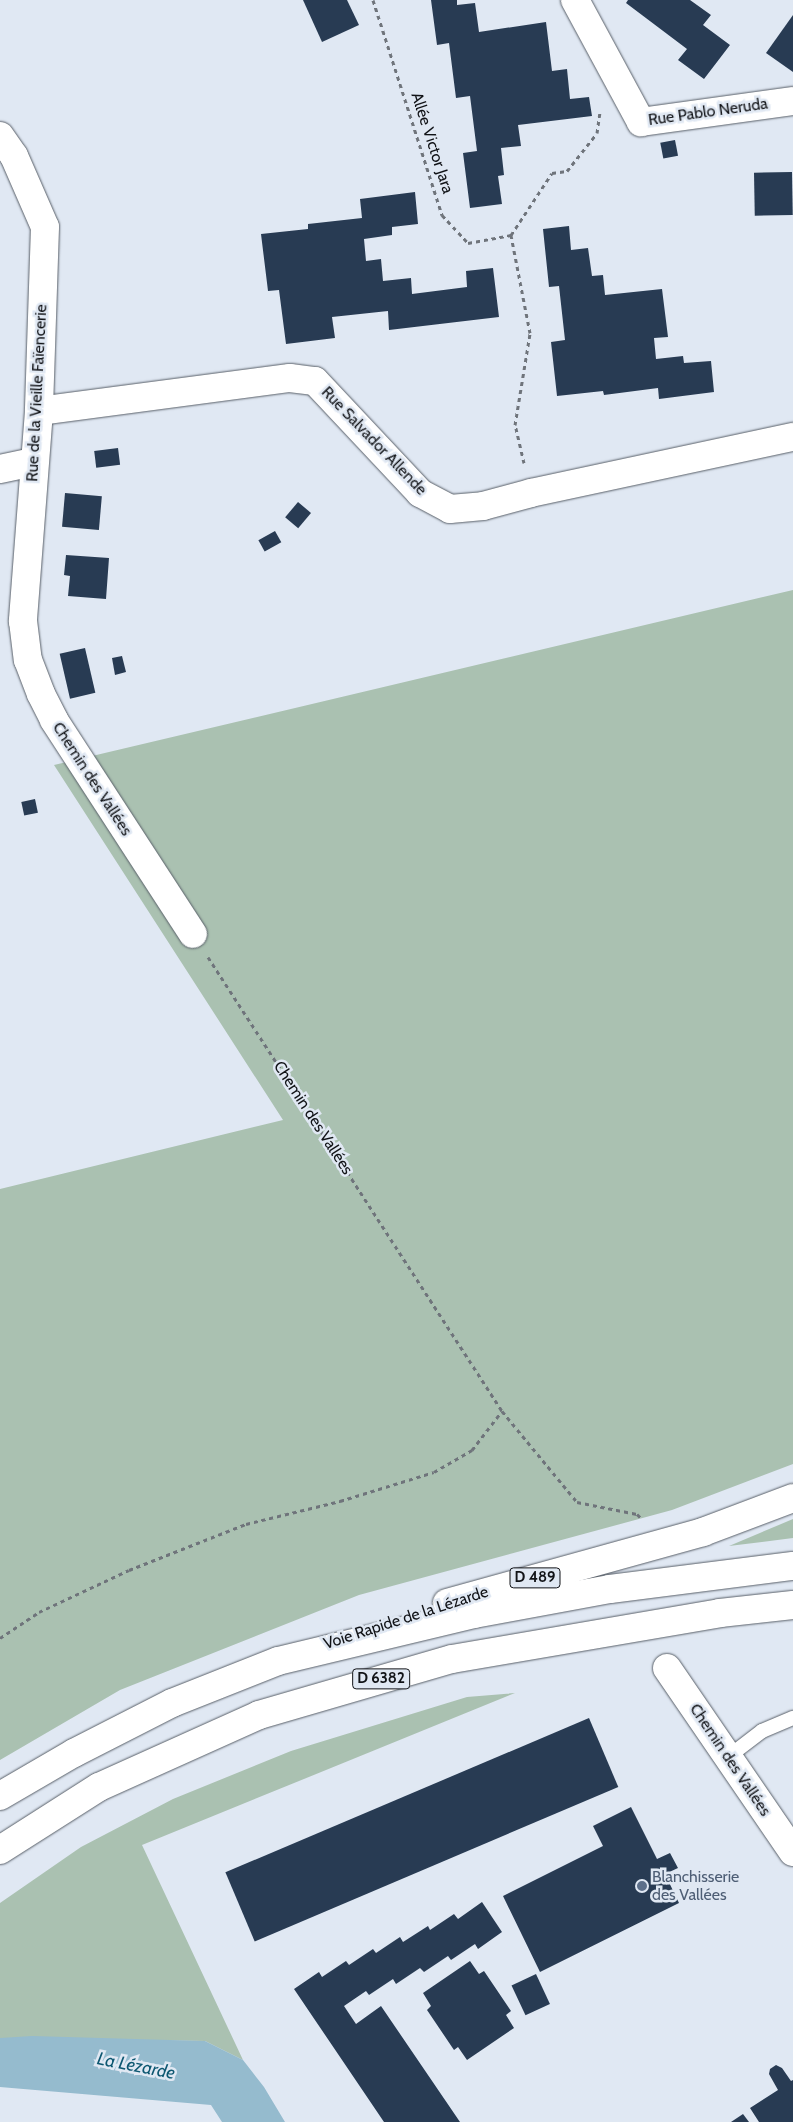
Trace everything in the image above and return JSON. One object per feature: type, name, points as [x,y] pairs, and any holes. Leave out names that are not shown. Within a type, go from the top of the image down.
[{"type":"main road","name":"Rue Pablo Neruda","points":[[574,0],[640,122],[793,101]]},
{"type":"main road","name":"Rue de la Vieille Faïencerie","points":[[0,136],[14,156],[45,227],[39,411],[23,620],[28,660]]},
{"type":"main road","name":"Rue Salvador Allende","points":[[39,411],[290,378],[316,381],[420,493],[450,509],[483,506],[531,493],[793,437]]},
{"type":"main road","points":[[0,469],[34,462]]},
{"type":"main road","name":"Chemin des Vallées","points":[[28,660],[54,720],[193,934]]},
{"type":"main road","name":"Voie Rapide de la Lézarde","points":[[278,1661],[412,1613],[703,1532],[793,1498]]},
{"type":"main road","name":"D 6382","points":[[0,1796],[74,1753],[172,1703],[278,1661],[474,1614],[610,1589],[793,1566]]},
{"type":"main road","name":"D 6382","points":[[0,1850],[98,1787],[259,1714],[452,1659],[720,1614],[793,1605]]},
{"type":"main road","name":"Chemin des Vallées","points":[[667,1668],[793,1852]]},
{"type":"lane","points":[[728,1757],[762,1731],[793,1718]]},
{"type":"path","name":"Allée Victor Jara","points":[[373,0],[442,215],[468,243],[511,235]]},
{"type":"path","points":[[531,493],[515,425],[530,333],[511,235],[552,173],[567,171],[597,133],[602,103],[624,91]]},
{"type":"path","name":"Chemin des Vallées","points":[[193,934],[502,1411],[577,1502],[636,1514],[646,1524]]},
{"type":"path","points":[[0,1638],[39,1612],[129,1570],[246,1524],[340,1501],[434,1472],[472,1450],[502,1411]]},
{"type":"green space","points":[[793,590],[793,1464],[672,1510],[359,1595],[120,1690],[0,1760],[0,1189],[283,1120],[54,765]]},
{"type":"green space","points":[[793,1519],[793,1538],[729,1546]]},
{"type":"green space","points":[[515,1693],[142,1845],[243,2060],[205,2041],[0,2038],[0,1903],[81,1847],[173,1799],[291,1751],[467,1697]]},
{"type":"water","name":"La Lézarde","points":[[32,2036],[205,2041],[243,2060],[264,2087],[285,2122],[222,2122],[211,2105],[0,2087],[0,2038]]},
{"type":"building","points":[[303,0],[347,0],[359,25],[322,42]]},
{"type":"building","points":[[431,0],[457,0],[457,5],[475,3],[479,32],[546,22],[552,71],[567,69],[570,99],[589,97],[592,116],[518,125],[521,146],[501,148],[504,175],[498,176],[502,204],[470,208],[463,153],[477,151],[470,96],[456,98],[449,43],[437,45]]},
{"type":"building","points":[[628,0],[690,0],[711,15],[703,25],[730,45],[704,79],[678,60],[687,49],[626,3]]},
{"type":"building","points":[[793,15],[793,72],[766,53]]},
{"type":"building","points":[[675,140],[678,156],[663,159],[660,143]]},
{"type":"building","points":[[792,172],[793,215],[755,216],[754,173]]},
{"type":"building","points":[[415,192],[418,224],[392,227],[392,235],[364,239],[366,261],[381,259],[383,281],[411,278],[412,294],[467,287],[466,271],[493,268],[499,317],[389,330],[388,311],[332,317],[335,338],[286,344],[279,290],[268,291],[261,234],[308,229],[308,224],[362,218],[360,199]]},
{"type":"building","points":[[569,226],[571,250],[588,248],[592,276],[603,275],[605,295],[662,289],[668,337],[654,338],[656,359],[683,356],[684,363],[711,361],[714,392],[659,399],[658,388],[604,395],[603,391],[557,396],[551,342],[565,340],[559,286],[549,287],[543,229]]},
{"type":"building","points":[[118,448],[120,465],[96,468],[94,451]]},
{"type":"building","points":[[65,493],[102,496],[99,530],[62,527]]},
{"type":"building","points":[[298,502],[311,513],[298,528],[285,517]]},
{"type":"building","points":[[275,531],[281,542],[265,552],[258,540]]},
{"type":"building","points":[[66,555],[109,558],[106,599],[68,596],[70,576],[64,575]]},
{"type":"building","points":[[85,648],[95,693],[70,699],[60,654]]},
{"type":"building","points":[[122,656],[126,672],[115,675],[112,658]]},
{"type":"building","points":[[35,799],[38,813],[24,816],[21,802]]},
{"type":"building","points":[[589,1718],[618,1787],[255,1941],[225,1872]]},
{"type":"building","points":[[631,1807],[657,1859],[670,1853],[678,1868],[665,1874],[679,1903],[540,1972],[503,1896],[603,1846],[593,1826]]},
{"type":"building","points":[[482,1902],[502,1932],[478,1949],[475,1944],[451,1960],[448,1956],[424,1972],[420,1968],[396,1984],[393,1979],[369,1995],[366,1991],[344,2006],[356,2024],[381,2006],[460,2122],[384,2122],[294,1989],[319,1972],[322,1977],[346,1961],[349,1965],[373,1949],[376,1953],[400,1937],[403,1942],[428,1926],[430,1930],[454,1914],[458,1919]]},
{"type":"building","points":[[470,1961],[479,1974],[484,1971],[511,2011],[506,2015],[514,2028],[467,2060],[458,2047],[454,2050],[427,2010],[431,2006],[423,1993]]},
{"type":"building","points":[[536,1974],[550,2004],[525,2015],[512,1985]]},
{"type":"building","points":[[776,2065],[782,2068],[791,2081],[793,2080],[793,2122],[759,2122],[750,2108],[778,2090],[769,2074],[770,2069]]},
{"type":"building","points":[[743,2114],[749,2122],[731,2122]]},
{"type":"place","name":"Blanchisserie des Vallées","points":[[642,1886]]}]
